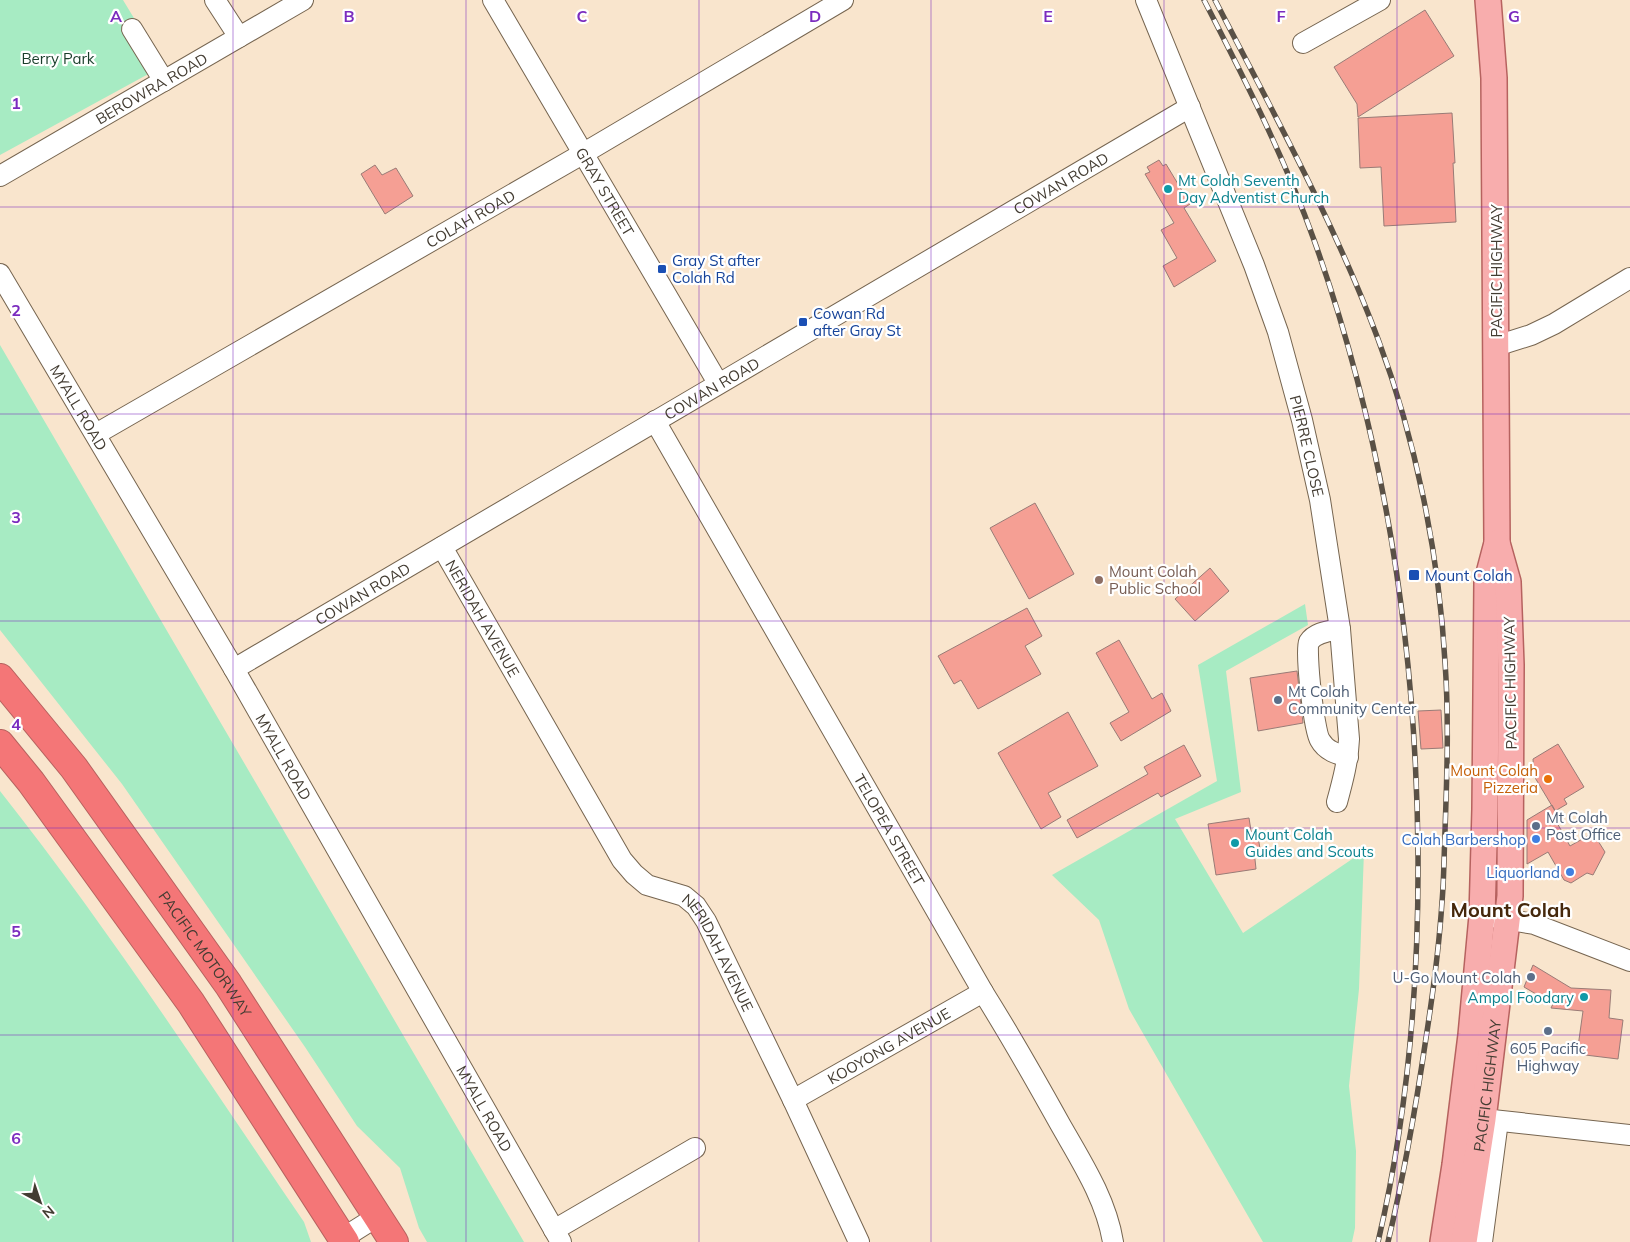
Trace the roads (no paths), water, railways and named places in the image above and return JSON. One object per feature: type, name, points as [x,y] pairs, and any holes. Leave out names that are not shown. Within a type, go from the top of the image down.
[{"type":"highway","name":"PACIFIC MOTORWAY","points":[[0,678],[74,768],[228,984],[394,1242]]},
{"type":"highway","points":[[0,744],[31,782],[191,1003],[344,1240]]},
{"type":"main road","name":"PACIFIC HIGHWAY","points":[[1464,1242],[1490,1120],[1510,896],[1511,665],[1508,582],[1497,543],[1494,78],[1488,0]]},
{"type":"main road","name":"PACIFIC HIGHWAY","points":[[1443,1242],[1467,1067],[1482,916],[1486,810],[1486,581],[1497,543]]},
{"type":"street","points":[[215,0],[239,37]]},
{"type":"street","name":"BEROWRA ROAD","points":[[0,176],[303,0]]},
{"type":"street","name":"GRAY STREET","points":[[494,0],[718,383]]},
{"type":"street","name":"COLAH ROAD","points":[[96,434],[584,153],[844,0]]},
{"type":"street","name":"PIERRE CLOSE","points":[[1146,0],[1254,265],[1278,332],[1302,420],[1320,500],[1340,629],[1349,739],[1345,774],[1336,802]]},
{"type":"street","points":[[1304,43],[1380,0]]},
{"type":"street","points":[[132,29],[164,81]]},
{"type":"street","name":"COWAN ROAD","points":[[234,669],[1190,107]]},
{"type":"street","name":"MYALL ROAD","points":[[0,274],[234,669],[557,1236]]},
{"type":"street","points":[[1496,346],[1531,335],[1546,328],[1630,278]]},
{"type":"street","name":"TELOPEA STREET","points":[[655,421],[983,992],[1014,1042],[1096,1188],[1111,1230],[1113,1242]]},
{"type":"street","name":"NERIDAH AVENUE","points":[[442,547],[622,860],[647,885],[684,896],[696,906],[706,921],[793,1100],[859,1242]]},
{"type":"street","points":[[1340,629],[1314,637],[1309,642],[1308,655],[1316,728],[1320,740],[1328,750],[1348,757]]},
{"type":"street","points":[[1482,916],[1534,924],[1630,961]]},
{"type":"street","name":"KOOYONG AVENUE","points":[[793,1100],[983,992]]},
{"type":"street","points":[[1467,1067],[1475,1088],[1476,1112],[1490,1120],[1630,1134]]},
{"type":"street","points":[[1455,1165],[1466,1148],[1473,1127],[1490,1120]]},
{"type":"street","points":[[1482,1242],[1490,1120]]},
{"type":"street","points":[[557,1236],[695,1148]]},
{"type":"street","points":[[344,1240],[378,1216]]},
{"type":"railway","points":[[1204,0],[1290,178],[1314,240],[1338,314],[1360,389],[1377,465],[1392,542],[1403,619],[1411,696],[1416,774],[1418,901],[1410,1048],[1397,1145],[1378,1242]]},
{"type":"railway","points":[[1215,0],[1322,209],[1361,295],[1378,339],[1404,417],[1424,498],[1437,581],[1445,662],[1447,725],[1441,919],[1418,1089],[1388,1242]]},
{"type":"place","name":"Mt Colah Seventh Day Adventist Church","points":[[1168,189]]},
{"type":"place","name":"Gray St after Colah Rd","points":[[662,269]]},
{"type":"place","name":"Cowan Rd after Gray St","points":[[803,322]]},
{"type":"place","name":"Mount Colah","points":[[1414,575]]},
{"type":"place","name":"Mount Colah Public School","points":[[1099,580]]},
{"type":"place","name":"Mt Colah Community Center","points":[[1278,700]]},
{"type":"place","name":"Mount Colah Pizzeria","points":[[1548,779]]},
{"type":"place","name":"Mt Colah Post Office","points":[[1536,826]]},
{"type":"place","name":"Colah Barbershop","points":[[1536,839]]},
{"type":"place","name":"Mount Colah Guides and Scouts","points":[[1235,843]]},
{"type":"place","name":"Liquorland","points":[[1570,872]]},
{"type":"place","name":"U-Go Mount Colah","points":[[1531,977]]},
{"type":"place","name":"Ampol Foodary","points":[[1584,997]]},
{"type":"place","name":"605 Pacific Highway","points":[[1548,1031]]},
{"type":"district","name":"Mount Colah","points":[[1511,909]]},
{"type":"park label","name":"Berry Park","points":[[58,58]]}]
